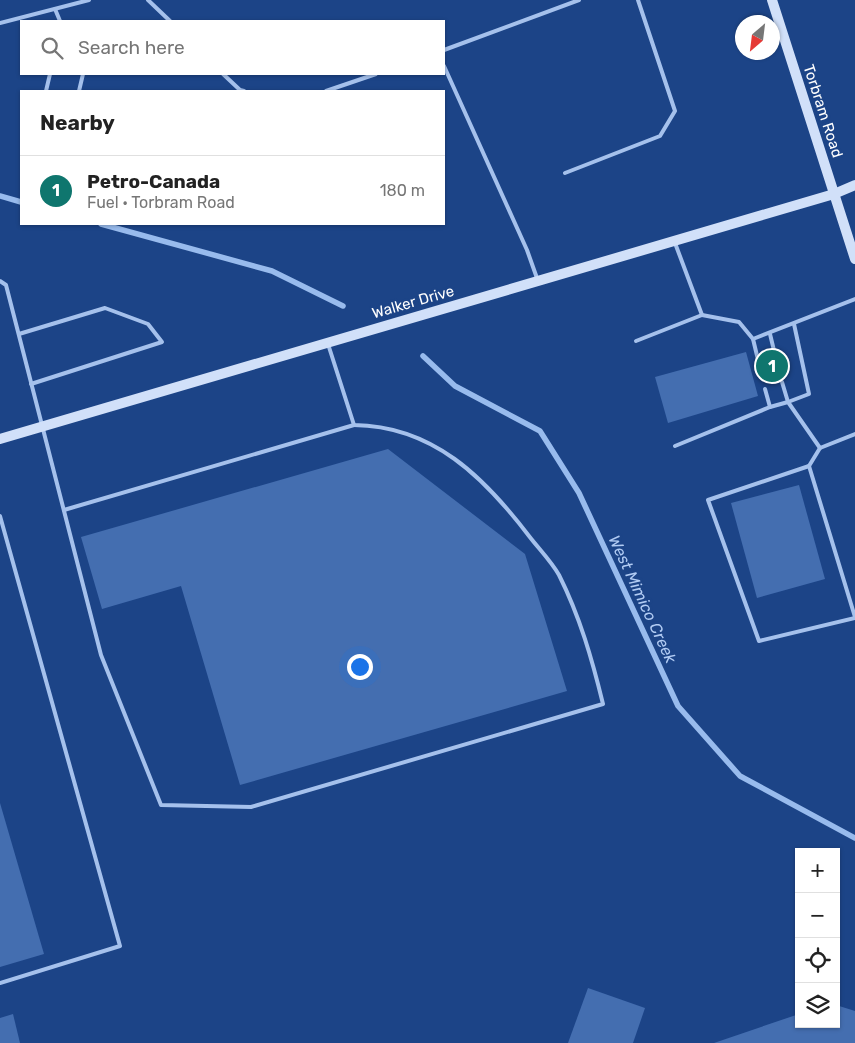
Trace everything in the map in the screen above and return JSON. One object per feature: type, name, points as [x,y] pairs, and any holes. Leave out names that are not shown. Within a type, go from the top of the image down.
[{"type":"street","name":"Torbram Road","points":[[772,0],[855,259]]},
{"type":"street","name":"Walker Drive","points":[[0,439],[834,194],[855,185]]},
{"type":"lane","points":[[0,23],[89,0]]},
{"type":"lane","points":[[148,0],[169,20]]},
{"type":"lane","points":[[445,50],[578,0]]},
{"type":"lane","points":[[565,173],[660,136],[675,111],[638,0]]},
{"type":"lane","points":[[55,9],[60,20]]},
{"type":"lane","points":[[445,68],[527,250],[538,281]]},
{"type":"lane","points":[[46,90],[50,75]]},
{"type":"lane","points":[[79,90],[83,75]]},
{"type":"lane","points":[[224,75],[240,90]]},
{"type":"lane","points":[[329,90],[373,75]]},
{"type":"lane","points":[[674,240],[702,316]]},
{"type":"lane","points":[[0,281],[6,284],[101,655],[161,805],[251,808],[603,704],[585,632],[558,574],[490,488],[447,453],[407,432],[377,425],[354,425],[64,510]]},
{"type":"lane","points":[[753,339],[770,334],[855,299]]},
{"type":"lane","points":[[19,334],[105,308],[148,324],[162,342],[31,384]]},
{"type":"lane","points":[[636,341],[702,316],[739,322],[753,339],[760,368]]},
{"type":"lane","points":[[675,446],[770,407],[809,394],[794,324]]},
{"type":"lane","points":[[770,334],[777,363]]},
{"type":"lane","points":[[327,342],[354,425]]},
{"type":"lane","points":[[782,382],[788,402],[820,448]]},
{"type":"lane","points":[[765,389],[770,407]]},
{"type":"lane","points":[[809,466],[855,618],[759,641],[708,500],[809,466],[820,448],[855,434]]},
{"type":"lane","points":[[0,516],[120,946],[0,983]]},
{"type":"building","points":[[746,352],[758,396],[668,423],[655,377]]},
{"type":"building","points":[[388,449],[525,554],[567,691],[240,785],[181,586],[102,609],[81,537]]},
{"type":"building","points":[[799,485],[825,579],[757,598],[731,503]]},
{"type":"building","points":[[0,803],[44,954],[0,967]]},
{"type":"building","points":[[588,988],[645,1008],[633,1043],[568,1043]]},
{"type":"building","points":[[840,1006],[855,1011],[855,1043],[714,1043],[795,1015],[795,1028],[840,1028]]},
{"type":"building","points":[[13,1014],[20,1043],[0,1043],[0,1018]]},
{"type":"waterway","name":"West Mimico Creek","points":[[0,196],[20,202]]},
{"type":"waterway","name":"West Mimico Creek","points":[[105,225],[272,271],[343,306]]},
{"type":"waterway","name":"West Mimico Creek","points":[[423,356],[455,386],[540,431],[579,493],[678,706],[740,776],[855,838]]},
{"type":"place","name":"Petro-Canada","points":[[772,366]]}]
